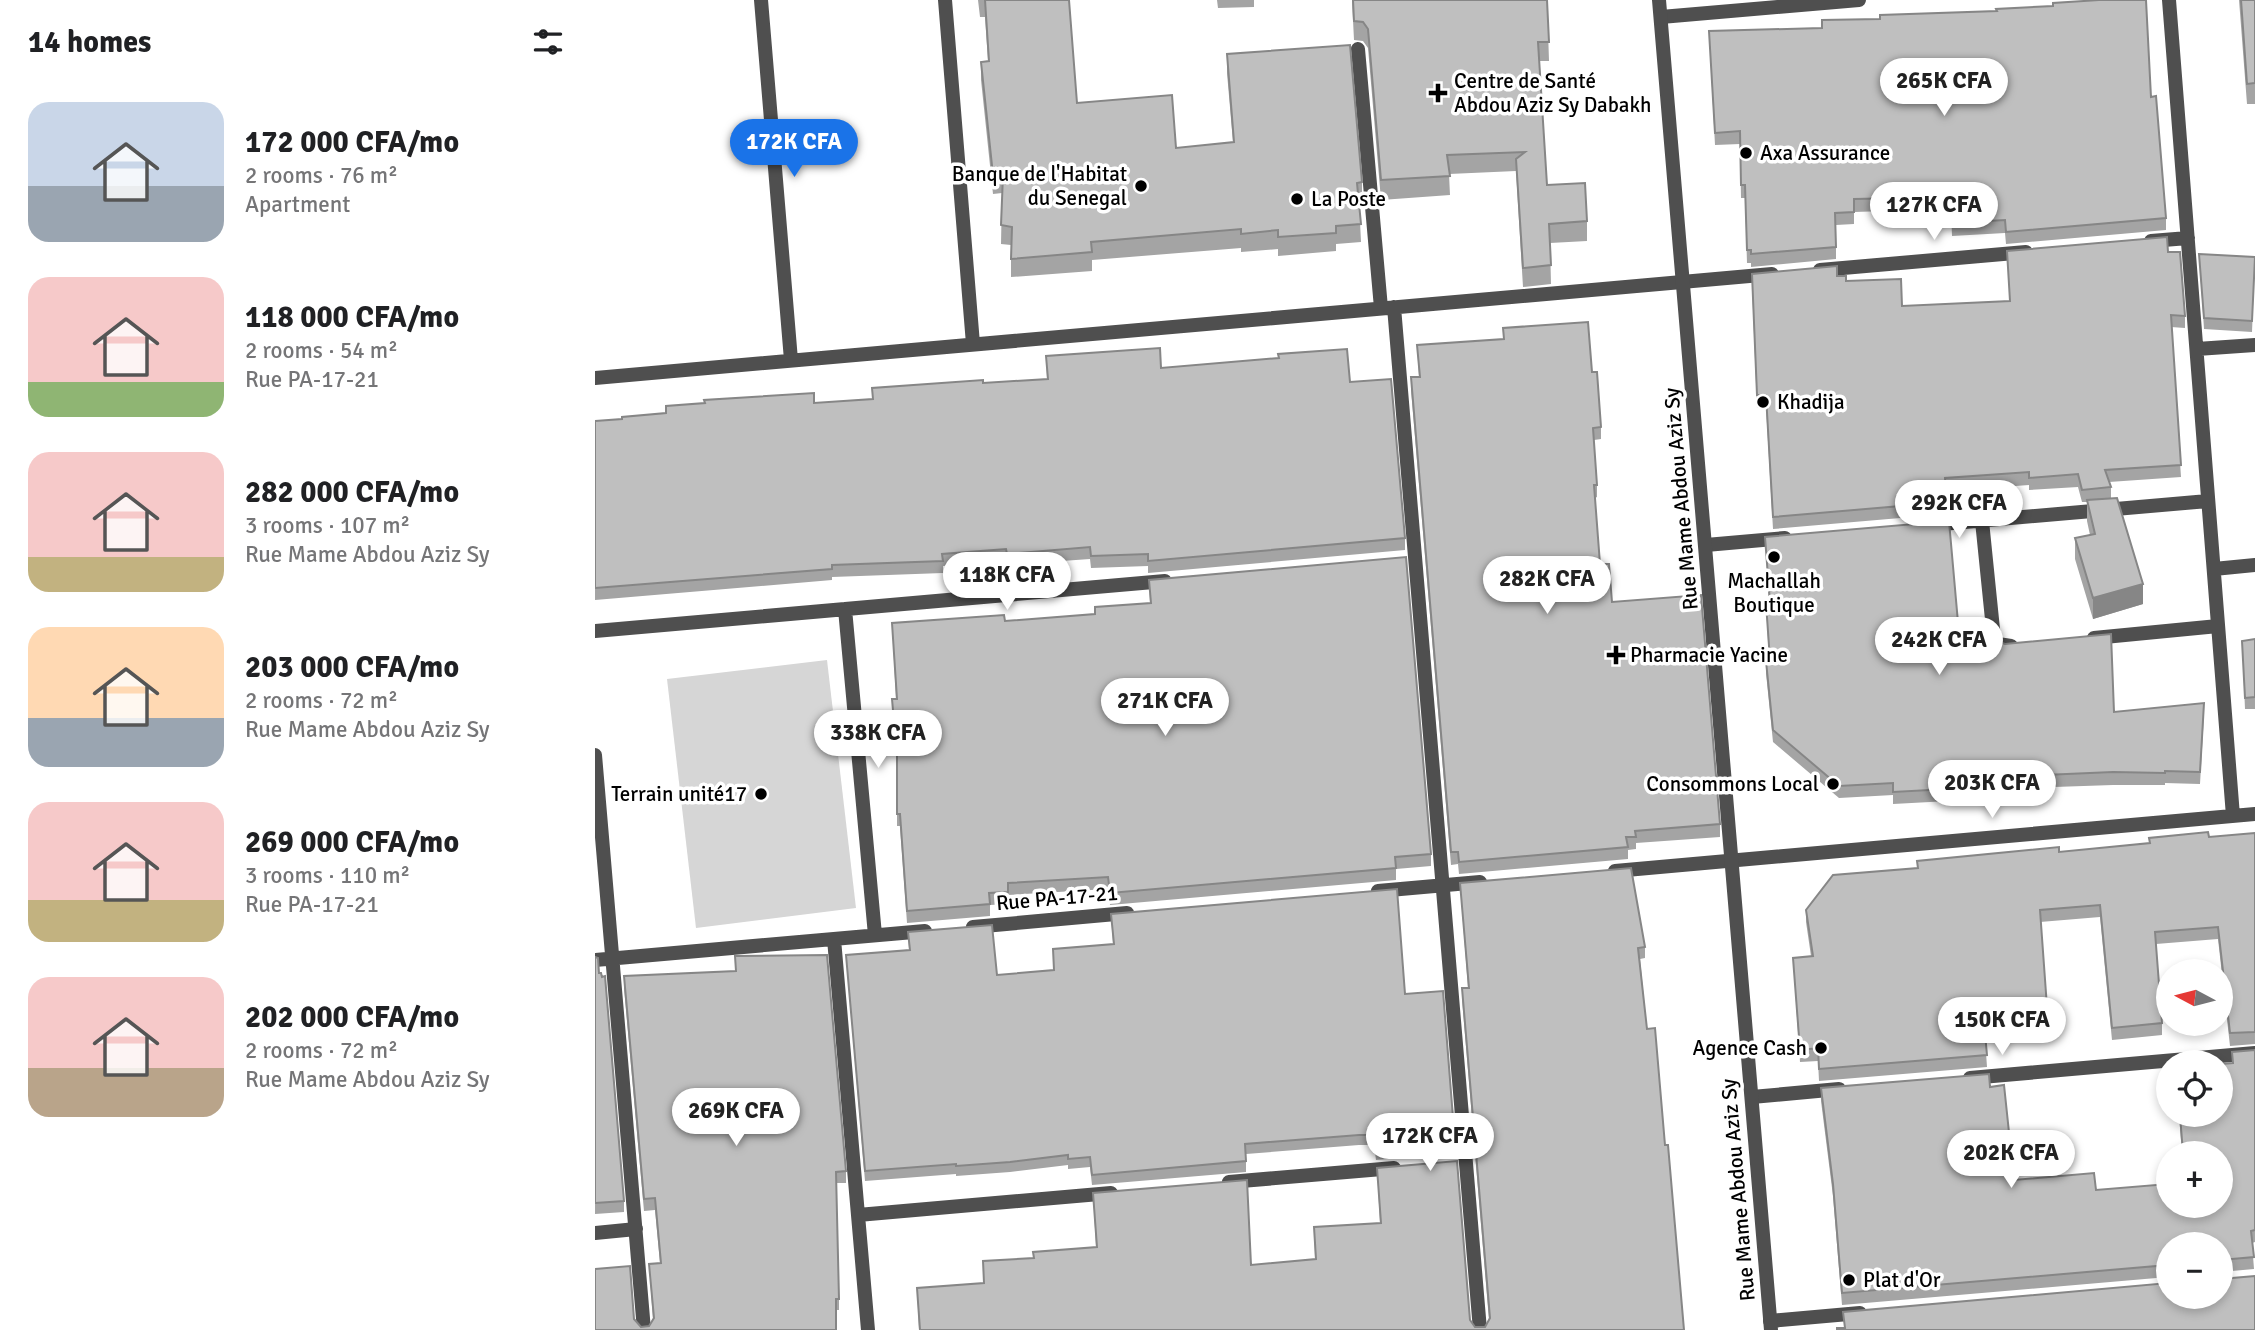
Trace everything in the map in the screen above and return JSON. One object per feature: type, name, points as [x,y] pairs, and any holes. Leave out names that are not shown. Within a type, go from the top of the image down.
[{"type":"street","points":[[761,0],[791,360]]},
{"type":"street","points":[[945,0],[973,344]]},
{"type":"street","name":"Rue Mame Abdou Aziz Sy","points":[[1660,0],[1771,1326]]},
{"type":"street","points":[[1661,18],[1859,0]]},
{"type":"street","points":[[2169,0],[2233,816]]},
{"type":"street","points":[[1358,49],[1388,308],[1408,560],[1443,886],[1459,1162],[1481,1330]]},
{"type":"street","points":[[2133,243],[2188,238]]},
{"type":"street","points":[[595,377],[2038,251]]},
{"type":"street","points":[[2197,349],[2255,345]]},
{"type":"street","points":[[1913,527],[2209,501]]},
{"type":"street","points":[[1982,521],[1994,639],[2004,646],[2031,644]]},
{"type":"street","points":[[1706,545],[1802,537]]},
{"type":"street","points":[[2214,569],[2255,565]]},
{"type":"street","points":[[595,631],[1184,579]]},
{"type":"street","points":[[845,609],[875,935]]},
{"type":"street","points":[[2084,639],[2218,626]]},
{"type":"street","points":[[595,755],[644,1330]]},
{"type":"street","points":[[1594,872],[2255,814]]},
{"type":"street","points":[[1360,893],[1498,881]]},
{"type":"street","name":"Rue PA-17-21","points":[[595,960],[1138,912]]},
{"type":"street","points":[[834,939],[868,1330]]},
{"type":"street","points":[[1956,1079],[2255,1053]]},
{"type":"street","points":[[1752,1097],[1860,1087]]},
{"type":"street","points":[[1217,1183],[1411,1166]]},
{"type":"street","points":[[858,1215],[1121,1192]]},
{"type":"street","points":[[595,1233],[636,1229]]},
{"type":"street","points":[[1771,1326],[1880,1312]]},
{"type":"shaded area","name":"Terrain unité17","points":[[827,660],[856,908],[696,928],[667,679]]},
{"type":"building","points":[[985,0],[1069,0],[1077,103],[1172,95],[1176,148],[1234,142],[1227,54],[1350,45],[1362,182],[1357,183],[1361,224],[1336,226],[1336,233],[1278,237],[1278,230],[1241,234],[1241,229],[1091,242],[1092,252],[1011,259],[1012,227],[1001,225],[1003,175],[993,175],[981,62],[989,61]]},
{"type":"building","name":"Centre de Santé Abdou Aziz Sy Dabakh","points":[[1353,0],[1547,0],[1549,42],[1538,42],[1547,185],[1585,183],[1587,221],[1549,224],[1551,265],[1523,268],[1516,159],[1525,152],[1447,155],[1450,176],[1381,180],[1368,29],[1363,22],[1354,21]]},
{"type":"building","points":[[2099,0],[2146,0],[2151,97],[2156,96],[2166,218],[2006,232],[2005,220],[1952,223],[1951,197],[1854,199],[1854,212],[1835,213],[1836,247],[1751,254],[1751,250],[1747,250],[1745,185],[1741,185],[1740,131],[1715,133],[1709,31],[1822,28],[1822,20],[1997,11],[1996,9]]},
{"type":"building","points":[[2241,0],[2255,0],[2255,83],[2247,84]]},
{"type":"building","points":[[2167,237],[2168,252],[2180,252],[2185,316],[2171,315],[2181,465],[2105,470],[2111,487],[2082,490],[2078,474],[2029,478],[2029,472],[1945,478],[1947,502],[1773,517],[1766,395],[1757,395],[1752,274],[1837,266],[1837,276],[1846,276],[1846,281],[1901,279],[1902,306],[2010,301],[2007,251]]},
{"type":"building","points":[[2199,254],[2255,257],[2252,321],[2204,318]]},
{"type":"building","points":[[1588,322],[1592,372],[1597,372],[1601,427],[1593,428],[1600,564],[1609,564],[1612,602],[1701,595],[1720,824],[1635,831],[1636,837],[1626,837],[1628,847],[1459,862],[1458,852],[1451,852],[1411,377],[1420,377],[1417,345],[1504,339],[1503,328]]},
{"type":"building","points":[[1160,348],[1161,368],[1347,349],[1350,382],[1391,379],[1405,538],[1148,561],[1148,554],[1091,556],[1090,547],[1007,554],[1006,549],[942,554],[943,561],[832,565],[832,569],[595,588],[595,421],[666,413],[666,406],[705,403],[704,400],[814,393],[814,403],[873,399],[872,388],[983,380],[983,383],[1048,379],[1046,356]]},
{"type":"building","points":[[2117,498],[2143,584],[2093,598],[2075,538],[2095,534],[2087,500]]},
{"type":"building","points":[[1949,521],[1960,645],[1994,640],[2005,644],[2111,634],[2114,712],[2204,703],[2200,772],[2022,776],[2023,785],[1893,792],[1893,783],[1839,786],[1773,730],[1766,661],[1770,660],[1766,603],[1770,603],[1765,537]]},
{"type":"building","points":[[1406,557],[1431,854],[1395,857],[1396,868],[1110,893],[1108,877],[1008,883],[1008,892],[989,893],[990,904],[907,911],[900,814],[897,814],[897,756],[892,699],[897,699],[892,623],[1004,615],[1005,621],[1095,614],[1095,607],[1151,603],[1149,580]]},
{"type":"building","points":[[2255,639],[2255,697],[2245,698],[2242,641]]},
{"type":"building","points":[[2208,832],[2209,837],[2255,833],[2255,1032],[2233,1033],[2233,959],[2222,959],[2218,927],[2155,932],[2156,1024],[2112,1028],[2100,905],[2040,910],[2047,1007],[1983,1012],[1987,1055],[1819,1069],[1818,1048],[1800,1050],[1793,958],[1813,956],[1806,910],[1833,875],[1918,868],[1917,861],[2059,847],[2059,852],[2150,843],[2149,838]]},
{"type":"building","points":[[1631,868],[1645,947],[1638,948],[1647,1029],[1655,1028],[1684,1330],[920,1330],[917,1288],[984,1283],[983,1261],[1034,1258],[1033,1252],[1097,1247],[1093,1193],[1247,1180],[1251,1265],[1316,1259],[1314,1227],[1381,1223],[1377,1168],[1457,1161],[1470,1320],[1475,1327],[1485,1327],[1490,1318],[1462,988],[1469,988],[1460,883]]},
{"type":"building","points":[[1397,889],[1405,994],[1443,991],[1455,1143],[1376,1150],[1374,1135],[1359,1135],[1245,1144],[1246,1161],[1092,1175],[1090,1157],[1068,1159],[1068,1155],[1010,1162],[865,1171],[846,955],[910,950],[908,932],[992,925],[997,975],[1054,970],[1053,949],[1114,944],[1111,914]]},
{"type":"building","points":[[827,955],[846,1171],[836,1172],[839,1299],[836,1299],[836,1330],[595,1330],[595,1269],[630,1266],[634,1319],[641,1327],[649,1326],[654,1318],[649,1264],[661,1263],[655,1198],[644,1199],[624,976],[736,971],[735,956]]},
{"type":"building","points":[[595,957],[598,958],[599,973],[602,977],[605,976],[624,1201],[595,1203]]},
{"type":"building","points":[[2255,1050],[2255,1230],[2251,1231],[2254,1257],[2233,1259],[2233,1232],[2156,1232],[2156,1266],[1842,1293],[1833,1184],[1821,1088],[1989,1074],[1990,1087],[2004,1085],[2014,1180],[2094,1173],[2096,1190],[2156,1185],[2156,1218],[2233,1218],[2233,1141],[2182,1141],[2181,1127],[2233,1127],[2233,1052]]},
{"type":"building","points":[[2255,1276],[2255,1330],[1837,1330],[1845,1328],[1843,1312],[2156,1284],[2156,1309],[2233,1309],[2233,1278]]},
{"type":"place","name":"Centre de Santé Abdou Aziz Sy Dabakh","points":[[1438,93]]},
{"type":"place","name":"Axa Assurance","points":[[1746,153]]},
{"type":"place","name":"Banque de l'Habitat du Senegal","points":[[1141,186]]},
{"type":"place","name":"La Poste","points":[[1297,199]]},
{"type":"place","name":"Khadija","points":[[1763,402]]},
{"type":"place","name":"Machallah Boutique","points":[[1774,557]]},
{"type":"place","name":"Pharmacie Yacine","points":[[1616,655]]},
{"type":"place","name":"Consommons Local","points":[[1833,784]]},
{"type":"place","name":"Terrain unité17","points":[[761,794]]},
{"type":"place","name":"Agence Cash","points":[[1821,1048]]},
{"type":"place","name":"Plat d'Or","points":[[1849,1280]]}]
